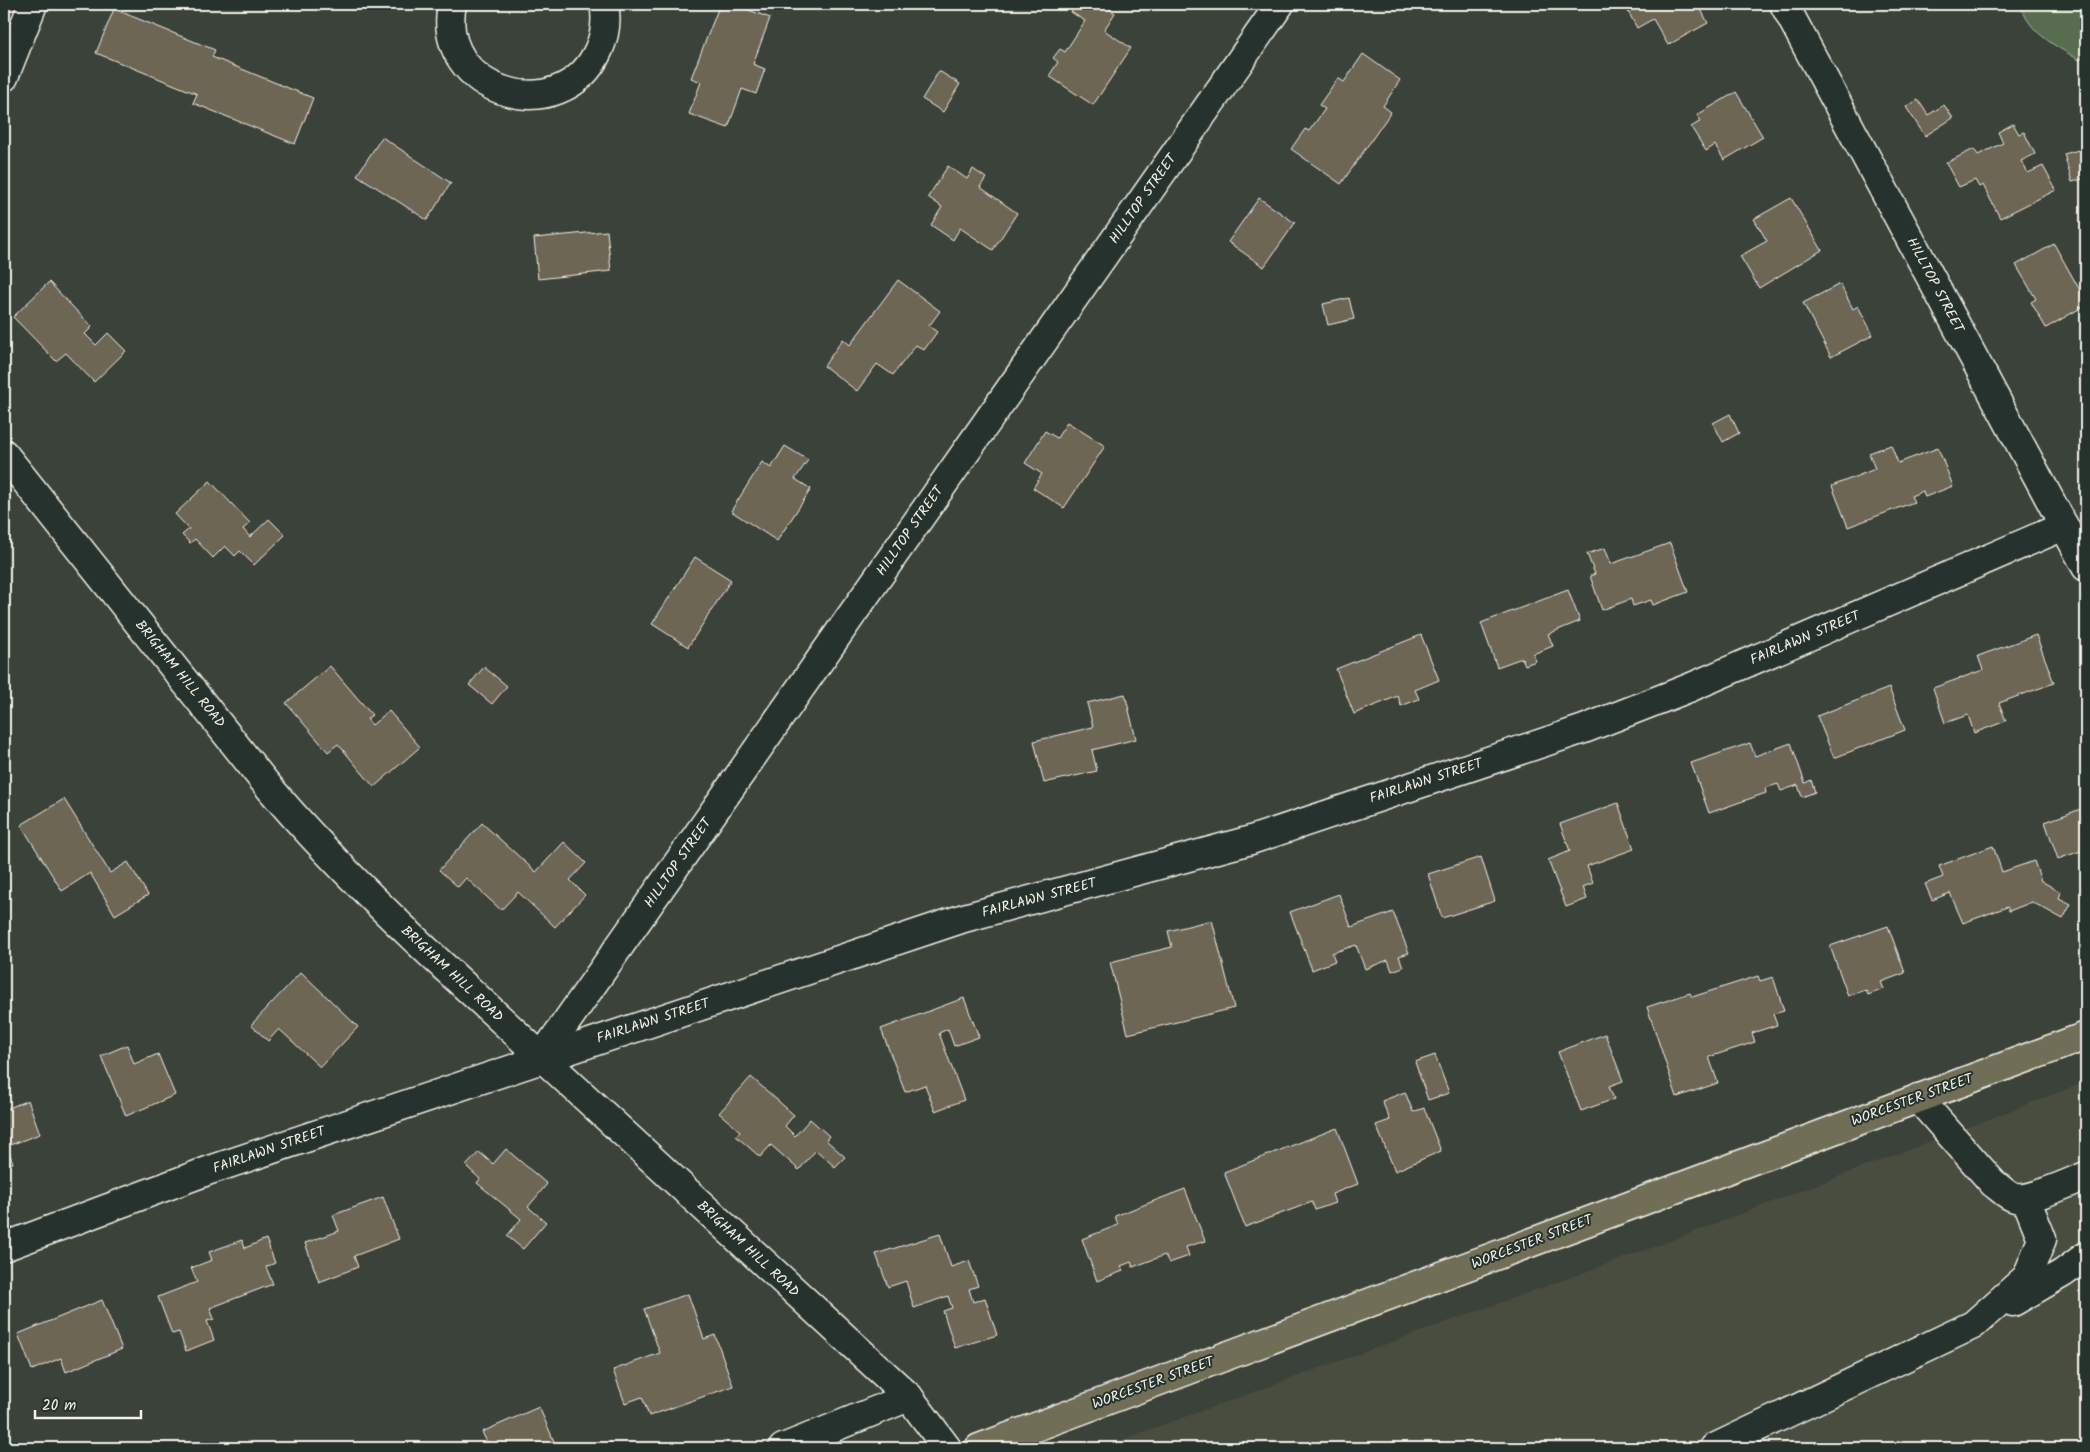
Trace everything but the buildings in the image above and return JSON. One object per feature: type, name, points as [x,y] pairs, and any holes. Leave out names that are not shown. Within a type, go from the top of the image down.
[{"type":"main road","name":"WORCESTER STREET","points":[[979,1448],[1012,1442],[2086,1036]]},
{"type":"street","points":[[4,77],[33,4]]},
{"type":"street","points":[[452,4],[451,27],[455,45],[463,60],[474,74],[503,92],[520,95],[538,95],[555,91],[571,83],[595,57],[602,42],[605,24],[604,4]]},
{"type":"street","name":"HILLTOP STREET","points":[[541,1058],[1280,4]]},
{"type":"street","name":"HILLTOP STREET","points":[[1784,4],[2086,567]]},
{"type":"street","name":"BRIGHAM HILL ROAD","points":[[4,454],[283,803],[412,936],[541,1058],[909,1397],[947,1448]]},
{"type":"street","name":"FAIRLAWN STREET","points":[[4,1247],[210,1170],[964,918],[1251,840],[1584,729],[1689,688],[2064,526]]},
{"type":"street","points":[[1918,1098],[1993,1183],[2014,1198],[2026,1199],[2086,1176]]},
{"type":"street","points":[[1973,1325],[2027,1277],[2042,1239],[2026,1199]]},
{"type":"street","points":[[1714,1448],[1973,1325],[2063,1273],[2086,1256]]},
{"type":"street","points":[[783,1448],[909,1397]]},
{"type":"shaded area","points":[[2086,1082],[2086,1448],[1099,1448],[1665,1243]]},
{"type":"green space","points":[[2020,4],[2086,4],[2086,56],[2079,60],[2036,31],[2024,14]]}]
